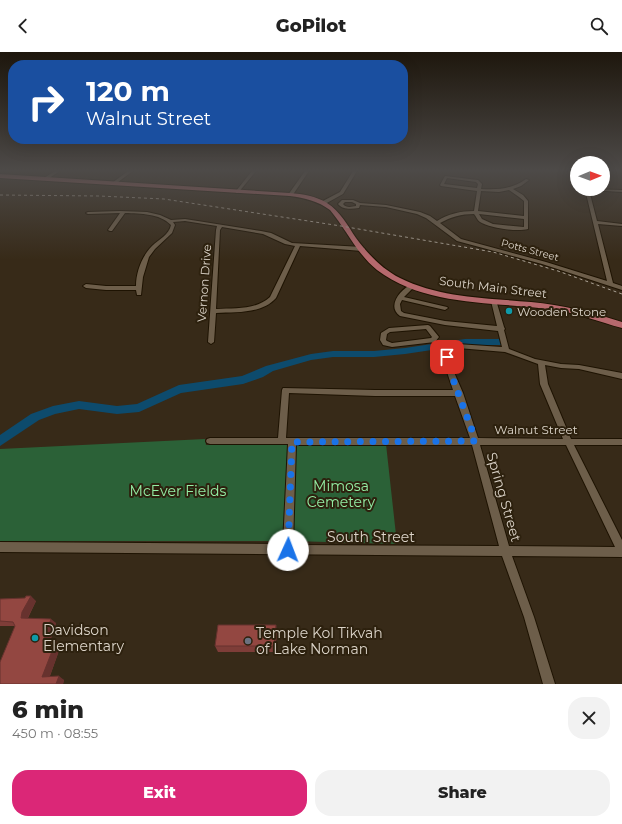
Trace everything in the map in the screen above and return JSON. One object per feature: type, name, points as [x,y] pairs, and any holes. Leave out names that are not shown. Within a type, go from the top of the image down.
[{"type":"main road","points":[[317,200],[325,203]]},
{"type":"main road","name":"South Main Street","points":[[325,203],[340,218],[362,249],[380,269],[392,277],[412,286],[448,296],[568,309],[596,316],[622,325]]},
{"type":"street","points":[[325,203],[330,200]]},
{"type":"street","points":[[340,204],[347,200]]},
{"type":"street","points":[[325,203],[340,204],[343,207],[350,208],[356,207],[359,204],[351,200]]},
{"type":"street","points":[[478,200],[476,212],[480,220],[483,222],[522,229],[526,228],[526,200]]},
{"type":"street","points":[[590,200],[610,284]]},
{"type":"street","name":"Potts Street","points":[[359,204],[402,209],[418,213],[437,223],[459,240],[544,263],[622,288]]},
{"type":"street","points":[[437,223],[443,218],[453,214],[476,212],[526,218]]},
{"type":"street","points":[[88,213],[154,214],[167,218],[171,221],[186,220],[269,234],[284,242],[298,245],[362,249]]},
{"type":"street","points":[[110,230],[123,213]]},
{"type":"street","points":[[140,294],[138,288],[146,257],[152,249],[171,231],[173,225],[171,221]]},
{"type":"street","points":[[596,222],[622,225]]},
{"type":"street","name":"Vernon Drive","points":[[211,342],[218,230],[220,226]]},
{"type":"street","points":[[213,311],[257,308],[268,303],[273,298],[298,245]]},
{"type":"street","points":[[86,286],[138,288]]},
{"type":"street","points":[[412,286],[397,305],[398,312],[402,315],[429,324],[436,337],[433,340],[392,345],[385,343],[383,340],[384,332],[429,324],[502,329]]},
{"type":"street","points":[[401,298],[445,308]]},
{"type":"street","points":[[494,301],[506,350]]},
{"type":"street","name":"Spring Street","points":[[550,684],[539,647],[506,552],[474,441],[459,393],[447,363],[447,356],[451,349],[457,346],[506,350],[541,362],[561,366],[579,367],[622,376]]},
{"type":"street","points":[[541,362],[544,384],[568,441],[622,551]]},
{"type":"street","points":[[282,442],[286,390],[375,393],[459,393]]},
{"type":"street","name":"Walnut Street","points":[[210,441],[622,442]]},
{"type":"street","points":[[288,550],[292,442]]},
{"type":"street","name":"South Street","points":[[0,547],[506,552],[622,551]]},
{"type":"green space","name":"McEver Fields","points":[[205,439],[206,445],[386,444],[397,544],[292,541],[0,541],[0,449]]},
{"type":"building","name":"Davidson Elementary","points":[[26,596],[31,596],[22,612],[21,618],[51,619],[43,641],[56,641],[42,677],[59,676],[56,684],[0,684],[0,662],[15,626],[13,622],[0,621],[0,599],[25,598]]},
{"type":"building","name":"Temple Kol Tikvah of Lake Norman","points":[[218,625],[276,625],[274,646],[215,646]]},
{"type":"waterway","points":[[0,441],[35,417],[53,410],[79,405],[117,410],[139,408],[179,389],[243,380],[270,368],[311,357],[333,354],[374,354],[405,351],[465,342],[502,342]]},
{"type":"railway","points":[[174,200],[341,226],[493,252],[558,271],[622,294]]},
{"type":"place","name":"Wooden Stone","points":[[509,311]]},
{"type":"place","name":"Davidson Elementary","points":[[35,638]]},
{"type":"place","name":"Temple Kol Tikvah of Lake Norman","points":[[248,641]]},
{"type":"route","points":[[288,550],[292,442],[474,441],[473,433],[460,395],[447,363],[447,357]]},
{"type":"park label","name":"Mimosa Cemetery","points":[[341,494]]}]
